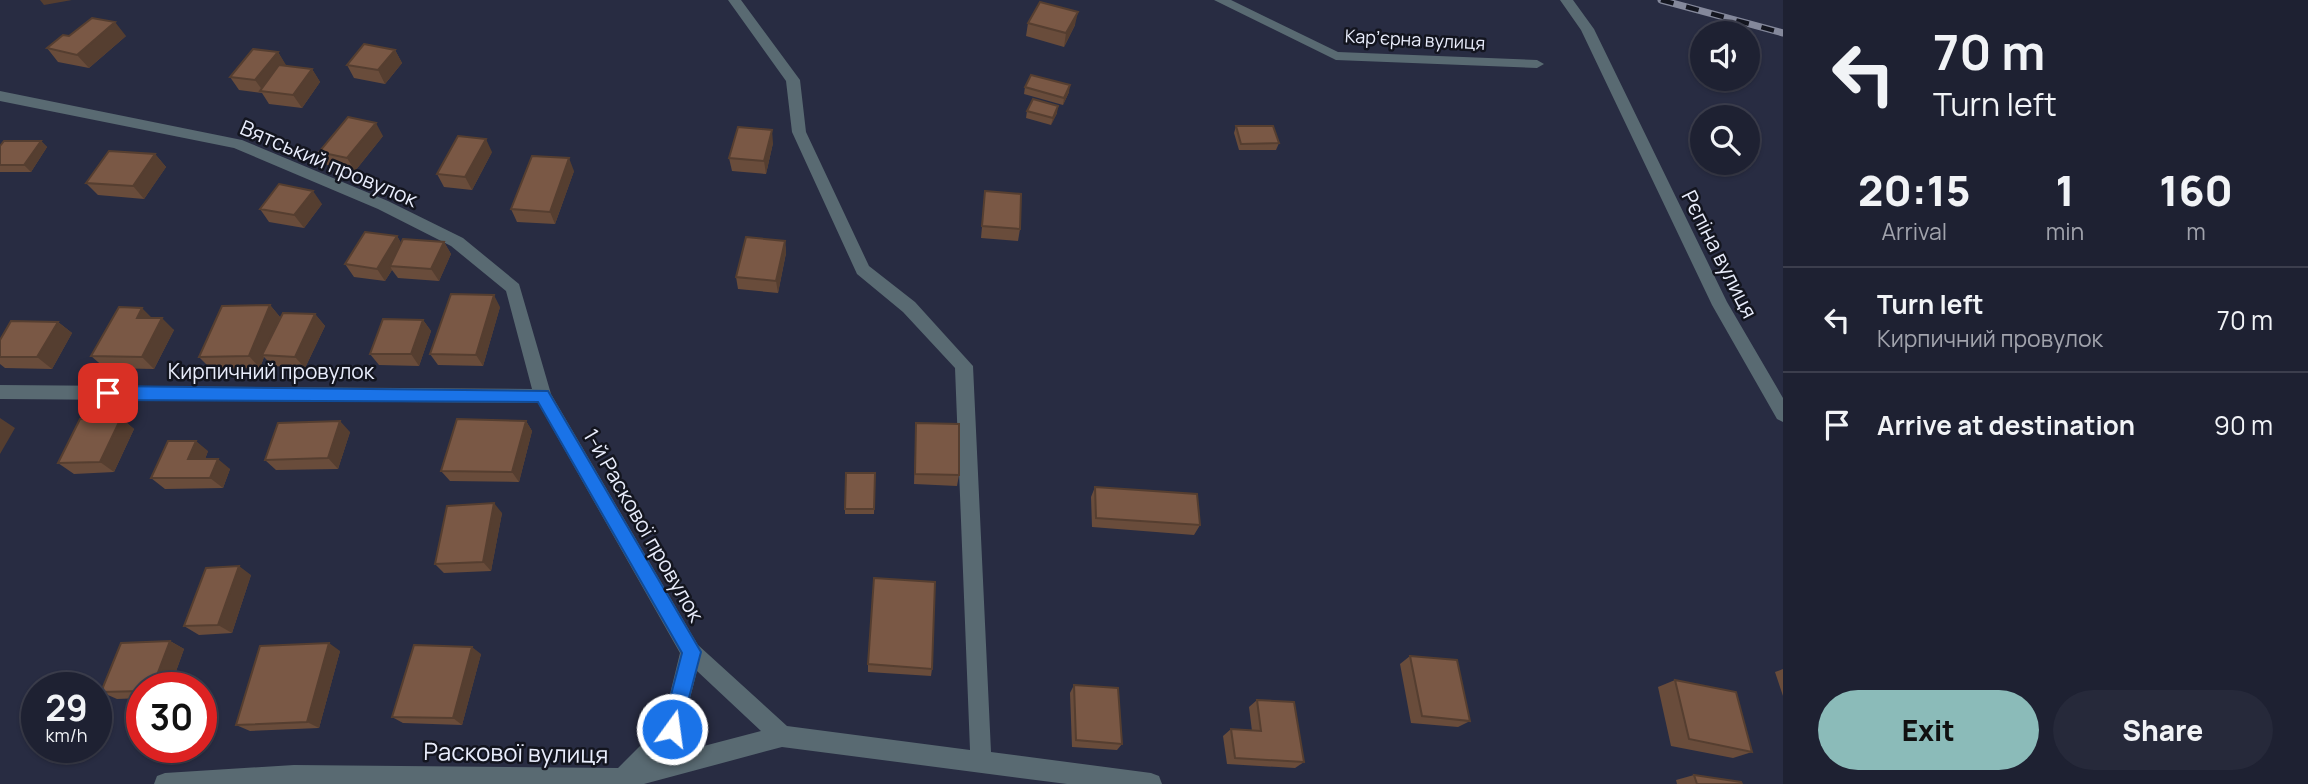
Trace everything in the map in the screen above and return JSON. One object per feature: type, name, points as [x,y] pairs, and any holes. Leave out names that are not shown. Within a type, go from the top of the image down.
[{"type":"street","points":[[734,0],[793,80],[799,132],[863,270],[909,307],[964,366],[981,762]]},
{"type":"street","name":"Карʼєрна вулиця","points":[[1220,0],[1336,56],[1537,64]]},
{"type":"street","name":"Рєпіна вулиця","points":[[1566,0],[1587,29],[1720,305],[1783,414]]},
{"type":"street","name":"Вятський провулок","points":[[0,96],[237,144],[383,205],[457,242],[513,288],[543,396]]},
{"type":"street","name":"Кирпичний провулок","points":[[0,392],[543,396]]},
{"type":"street","name":"1-й Раскової провулок","points":[[543,396],[691,652],[672,729],[622,782]]},
{"type":"street","points":[[691,652],[782,736]]},
{"type":"street","name":"Раскової вулиця","points":[[165,784],[294,776],[622,782],[782,736],[1151,784]]},
{"type":"building","points":[[1040,2],[1078,12],[1066,33],[1028,23]]},
{"type":"building","points":[[92,18],[115,22],[77,55],[47,48],[63,35],[69,36]]},
{"type":"building","points":[[364,44],[395,50],[378,70],[347,65]]},
{"type":"building","points":[[253,49],[278,52],[255,80],[230,77]]},
{"type":"building","points":[[279,65],[312,69],[293,95],[260,91]]},
{"type":"building","points":[[1031,75],[1070,85],[1064,98],[1025,87]]},
{"type":"building","points":[[1033,99],[1058,106],[1053,118],[1027,111]]},
{"type":"building","points":[[348,117],[376,123],[347,158],[319,152]]},
{"type":"building","points":[[1236,126],[1273,126],[1279,143],[1241,144]]},
{"type":"building","points":[[738,127],[772,130],[764,161],[729,158]]},
{"type":"building","points":[[458,136],[486,139],[465,177],[437,174]]},
{"type":"building","points":[[4,141],[41,141],[24,165],[0,165],[0,146]]},
{"type":"building","points":[[109,151],[155,154],[133,186],[86,183]]},
{"type":"building","points":[[532,156],[569,158],[550,212],[511,209]]},
{"type":"building","points":[[279,184],[313,191],[294,215],[260,209]]},
{"type":"building","points":[[985,191],[1021,194],[1020,229],[982,226]]},
{"type":"building","points":[[365,232],[397,236],[377,269],[345,264]]},
{"type":"building","points":[[746,237],[785,241],[776,281],[736,277]]},
{"type":"building","points":[[403,239],[444,242],[431,269],[390,266]]},
{"type":"building","points":[[451,294],[494,295],[476,355],[430,354]]},
{"type":"building","points":[[270,305],[249,356],[199,357],[222,306]]},
{"type":"building","points":[[119,307],[142,308],[137,318],[162,318],[142,357],[91,356]]},
{"type":"building","points":[[283,313],[315,314],[295,357],[262,355]]},
{"type":"building","points":[[383,319],[423,320],[411,354],[370,354]]},
{"type":"building","points":[[11,321],[58,322],[37,357],[0,357],[0,340]]},
{"type":"building","points":[[121,418],[100,462],[58,463],[80,419]]},
{"type":"building","points":[[457,419],[526,421],[512,472],[441,471]]},
{"type":"building","points":[[340,421],[328,458],[265,460],[278,423]]},
{"type":"building","points":[[916,423],[959,424],[959,475],[915,474]]},
{"type":"building","points":[[168,441],[196,441],[188,459],[218,459],[210,478],[151,478]]},
{"type":"building","points":[[846,473],[875,473],[874,509],[845,509]]},
{"type":"building","points":[[1095,487],[1197,494],[1200,525],[1096,518]]},
{"type":"building","points":[[494,503],[483,562],[435,564],[447,506]]},
{"type":"building","points":[[239,566],[218,625],[184,626],[206,568]]},
{"type":"building","points":[[874,578],[935,582],[932,669],[868,664]]},
{"type":"building","points":[[170,641],[158,672],[126,672],[126,691],[112,692],[112,672],[109,672],[121,643]]},
{"type":"building","points":[[329,643],[307,722],[236,725],[260,646]]},
{"type":"building","points":[[414,645],[472,647],[453,718],[392,717]]},
{"type":"building","points":[[1410,656],[1457,660],[1470,721],[1422,716]]},
{"type":"building","points":[[1675,680],[1736,692],[1752,752],[1689,739]]},
{"type":"building","points":[[1074,685],[1118,688],[1122,744],[1076,740]]},
{"type":"building","points":[[1257,700],[1294,702],[1304,762],[1235,758],[1231,729],[1261,731]]},
{"type":"building","points":[[1694,775],[1741,782],[1742,784],[1697,784]]},
{"type":"railway","points":[[1661,0],[1783,33]]},
{"type":"route","points":[[108,393],[543,396],[691,652],[672,729]]}]
